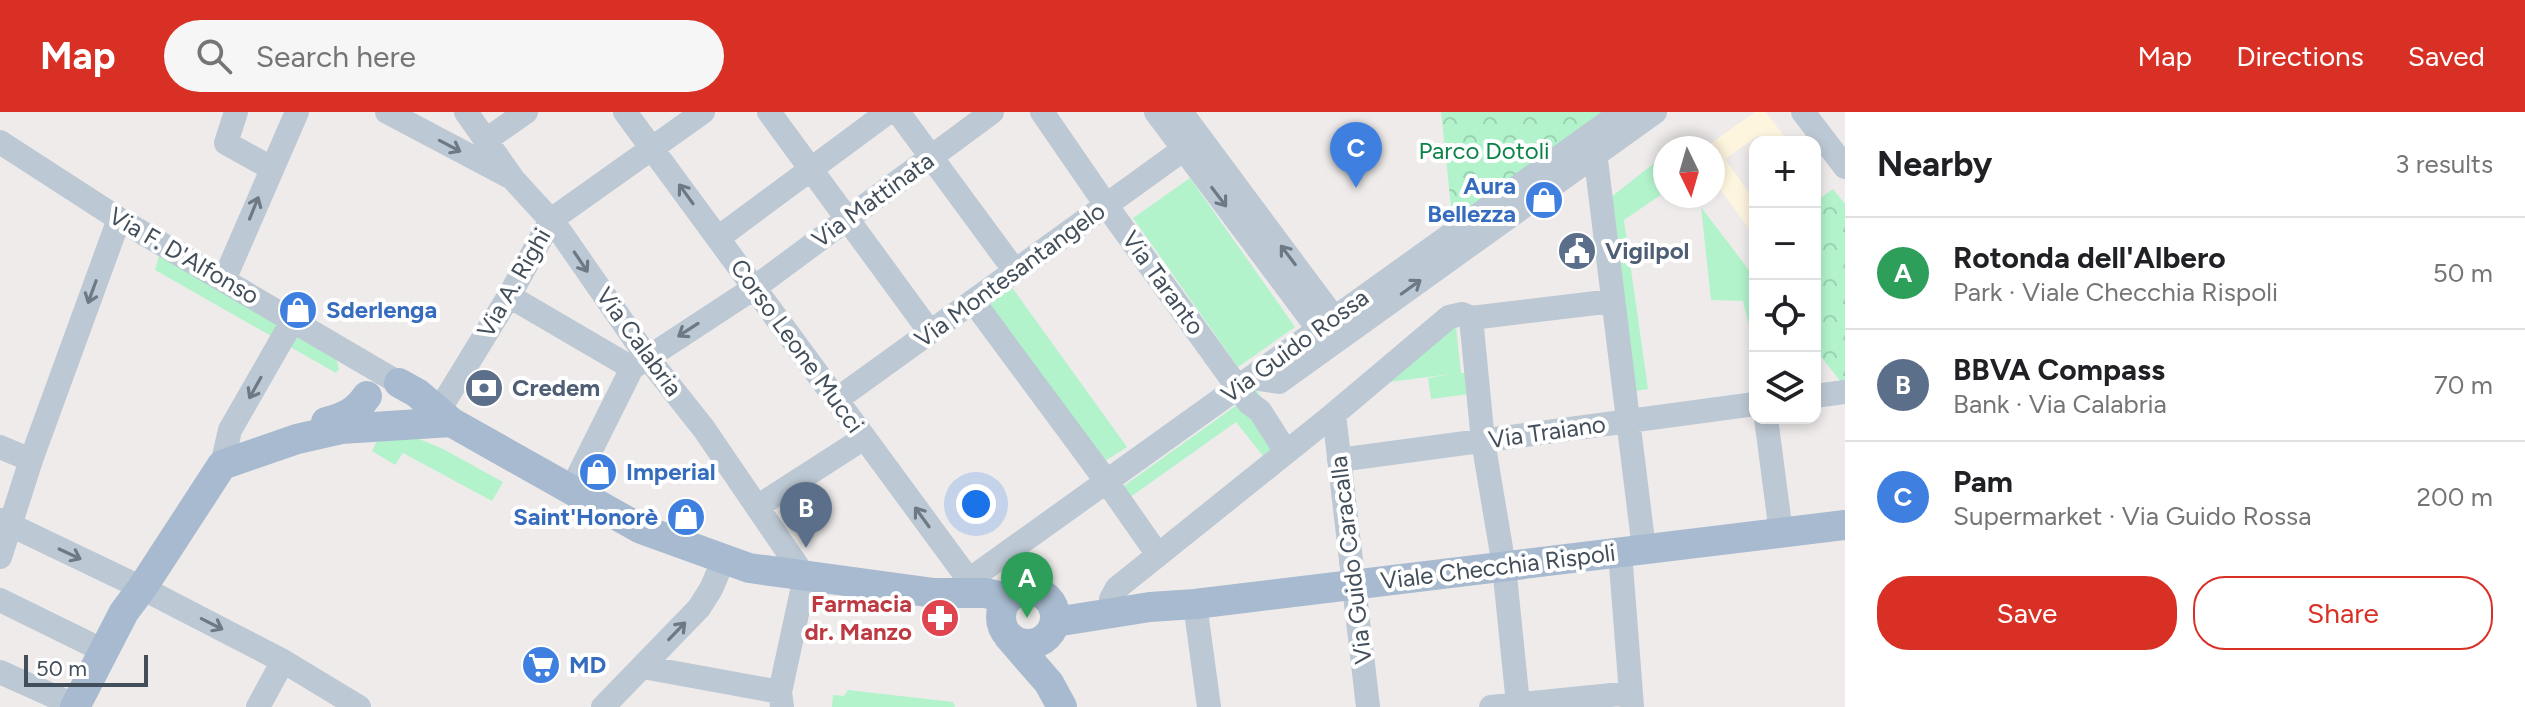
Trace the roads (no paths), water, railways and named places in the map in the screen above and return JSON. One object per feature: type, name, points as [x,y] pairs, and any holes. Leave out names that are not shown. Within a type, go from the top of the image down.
[{"type":"main road","points":[[382,380],[399,383],[408,391],[411,405],[405,418],[392,425],[371,417],[367,410],[369,381],[370,389],[382,380]]},
{"type":"main road","points":[[76,707],[124,612],[222,465],[263,441],[347,416],[360,407],[369,381]]},
{"type":"main road","name":"Viale Checchia Rispoli","points":[[399,383],[417,393],[445,417],[641,529],[749,568],[934,593],[977,611],[995,607],[1024,589],[1042,593],[1049,620]]},
{"type":"main road","points":[[222,465],[297,439],[341,429],[445,417]]},
{"type":"main road","name":"Viale Checchia Rispoli","points":[[1049,620],[1845,525]]},
{"type":"main road","name":"Viale Checchia Rispoli","points":[[995,607],[1026,644],[1049,620],[1111,604],[1150,607]]},
{"type":"main road","points":[[995,607],[1055,695]]},
{"type":"main road","points":[[1049,620],[1055,695]]},
{"type":"street","points":[[236,112],[226,143],[271,168]]},
{"type":"street","points":[[224,280],[297,112]]},
{"type":"street","points":[[387,112],[513,179]]},
{"type":"street","name":"Via Calabria","points":[[466,112],[513,179],[551,220],[639,362],[704,429],[805,577]]},
{"type":"street","points":[[486,140],[526,112]]},
{"type":"street","name":"Corso Leone Mucci","points":[[625,112],[864,438],[995,607]]},
{"type":"street","name":"Via A. Righi","points":[[445,417],[551,220],[703,112]]},
{"type":"street","points":[[769,112],[930,332]]},
{"type":"street","points":[[718,238],[888,112]]},
{"type":"street","points":[[898,112],[1015,271]]},
{"type":"street","name":"Via Mattinata","points":[[639,362],[754,288],[992,112]]},
{"type":"street","name":"Via Taranto","points":[[1042,112],[1106,205],[1245,382],[1249,403],[1260,411],[1286,452]]},
{"type":"street","points":[[1156,112],[1326,324]]},
{"type":"street","points":[[1181,112],[1326,324]]},
{"type":"street","name":"Via Guido Rossa","points":[[995,607],[1107,482],[1326,324],[1594,144],[1622,112]]},
{"type":"street","points":[[1245,382],[1279,382],[1594,144],[1655,112]]},
{"type":"street","points":[[1803,112],[1845,167]]},
{"type":"street","name":"Via F. D'Alfonso","points":[[0,142],[119,219],[293,320],[369,381]]},
{"type":"street","points":[[1491,707],[1631,700],[1632,551],[1628,420],[1594,144]]},
{"type":"street","name":"Via Montesantangelo","points":[[836,400],[1184,149]]},
{"type":"street","points":[[0,557],[6,523],[119,219]]},
{"type":"street","points":[[509,296],[639,362],[571,490]]},
{"type":"street","points":[[973,301],[1158,555]]},
{"type":"street","points":[[1111,604],[1117,588],[1334,414],[1449,317],[1462,314],[1471,318],[1613,301]]},
{"type":"street","points":[[1471,318],[1483,441],[1504,566],[1518,704]]},
{"type":"street","points":[[222,465],[230,430],[293,320]]},
{"type":"street","points":[[1821,395],[1845,392]]},
{"type":"street","name":"Via Traiano","points":[[1339,460],[1749,405]]},
{"type":"street","name":"Via Guido Caracalla","points":[[1334,414],[1368,707]]},
{"type":"street","points":[[1767,424],[1781,533]]},
{"type":"street","points":[[757,507],[864,438]]},
{"type":"street","points":[[0,447],[31,460]]},
{"type":"street","points":[[6,523],[142,588],[283,661],[359,707]]},
{"type":"street","points":[[763,570],[773,531]]},
{"type":"street","points":[[603,707],[699,608],[724,559]]},
{"type":"street","points":[[643,667],[781,700],[805,577]]},
{"type":"street","points":[[0,600],[104,651]]},
{"type":"street","points":[[1195,604],[1209,707]]},
{"type":"street","points":[[258,707],[283,661]]},
{"type":"street","points":[[0,672],[76,707]]},
{"type":"place","name":"Pam","points":[[1356,188]]},
{"type":"place","name":"Aura Bellezza","points":[[1544,200]]},
{"type":"place","name":"Vigilpol","points":[[1577,251]]},
{"type":"place","name":"Sderlenga","points":[[298,310]]},
{"type":"place","name":"Credem","points":[[484,388]]},
{"type":"place","name":"Imperial","points":[[598,472]]},
{"type":"place","name":"Saint'Honorè","points":[[686,517]]},
{"type":"place","name":"BBVA Compass","points":[[806,548]]},
{"type":"place","name":"Farmacia dr. Manzo","points":[[940,618]]},
{"type":"place","name":"Rotonda dell'Albero","points":[[1027,618]]},
{"type":"place","name":"MD","points":[[541,665]]},
{"type":"park label","name":"Parco Dotoli","points":[[1484,151]]}]
